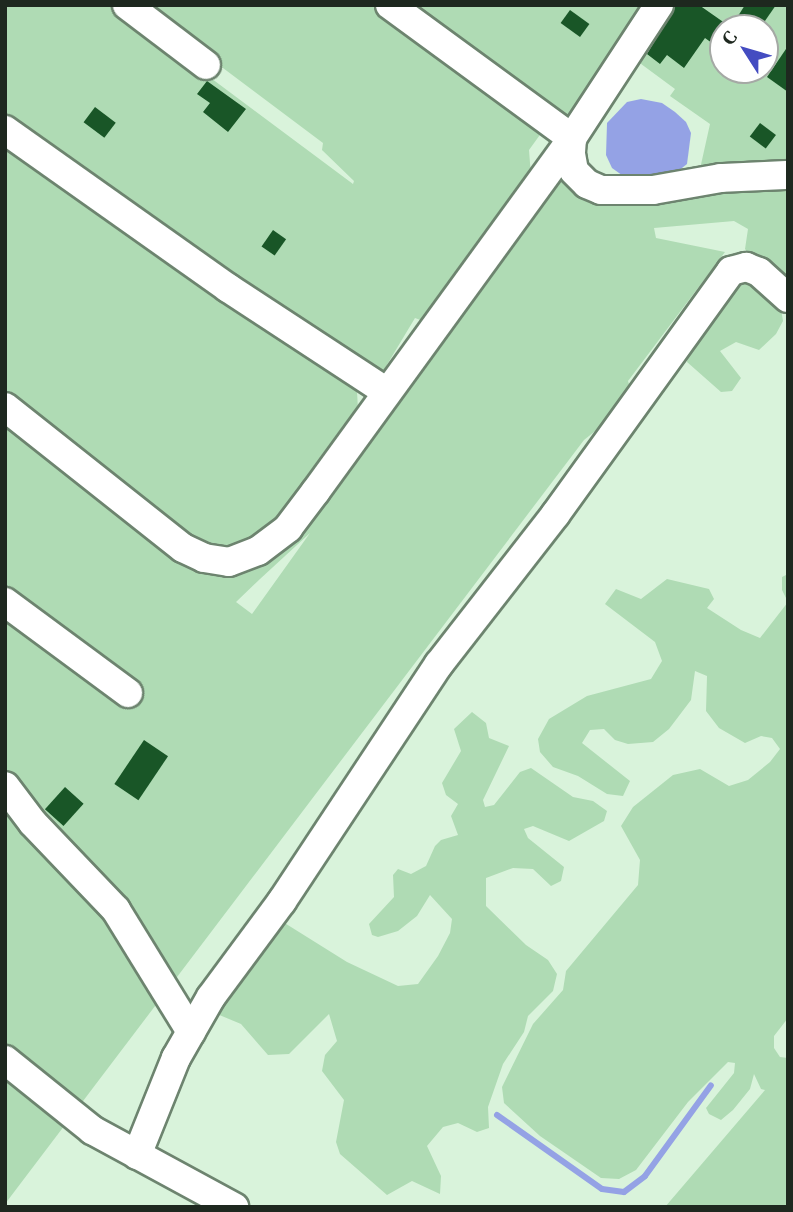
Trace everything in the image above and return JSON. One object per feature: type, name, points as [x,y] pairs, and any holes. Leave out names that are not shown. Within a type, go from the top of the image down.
[{"type":"lane","points":[[127,5],[206,65]]},
{"type":"lane","points":[[390,5],[572,138]]},
{"type":"lane","points":[[5,407],[183,548],[204,558],[229,562],[258,551],[288,528],[572,138],[659,5]]},
{"type":"lane","points":[[5,131],[228,288],[387,392]]},
{"type":"lane","points":[[572,138],[574,171],[587,184],[601,191],[653,190],[721,178],[788,175]]},
{"type":"lane","points":[[137,1155],[176,1058],[211,997],[282,901],[439,664],[555,515],[731,271],[746,267],[758,272],[788,298]]},
{"type":"lane","points":[[5,602],[128,693]]},
{"type":"lane","points":[[5,786],[33,823],[116,911],[191,1032]]},
{"type":"lane","points":[[5,1060],[65,1110],[137,1155],[234,1207]]},
{"type":"green space","points":[[5,5],[113,5],[353,184],[354,181],[322,150],[323,143],[139,5],[371,5],[542,132],[529,150],[531,176],[540,180],[738,184],[755,192],[770,182],[788,181],[788,287],[753,259],[745,249],[748,229],[734,221],[654,228],[656,238],[725,252],[628,381],[631,390],[604,424],[584,440],[5,1204],[5,416],[194,561],[258,555],[426,322],[415,318],[379,378],[5,122]],"holes":[[[310,533],[252,614],[236,602]]]},
{"type":"green space","points":[[408,5],[650,5],[566,122]]},
{"type":"green space","points":[[668,5],[788,5],[788,166],[700,169],[710,124],[670,96],[675,89],[633,58]]},
{"type":"green space","points":[[5,140],[345,379],[357,392],[358,409],[344,442],[272,535],[250,548],[197,550],[5,396]]},
{"type":"green space","points":[[740,280],[755,281],[780,303],[783,321],[776,334],[759,350],[736,342],[720,351],[741,378],[732,391],[721,392],[687,362],[689,335]]},
{"type":"green space","points":[[788,574],[788,602],[782,590],[782,577]]},
{"type":"green space","points":[[667,579],[709,589],[714,599],[707,608],[741,630],[760,638],[788,602],[788,1018],[774,1036],[774,1048],[780,1057],[788,1058],[788,1207],[665,1207],[765,1090],[761,1089],[754,1074],[750,1089],[721,1120],[709,1114],[706,1108],[734,1073],[735,1063],[728,1062],[688,1102],[636,1170],[619,1179],[601,1178],[540,1136],[504,1103],[502,1087],[533,1024],[563,990],[566,971],[638,885],[640,860],[621,826],[633,807],[673,775],[700,769],[729,786],[748,780],[770,762],[780,749],[772,738],[761,736],[745,743],[719,728],[706,711],[707,676],[695,671],[691,700],[669,729],[653,742],[628,744],[615,740],[604,729],[590,730],[582,743],[630,781],[623,796],[607,794],[578,776],[553,767],[540,752],[538,739],[549,719],[587,696],[651,679],[662,661],[655,642],[605,604],[616,589],[641,599]]},
{"type":"green space","points":[[472,712],[486,723],[489,738],[509,746],[483,800],[485,807],[494,805],[520,772],[531,768],[573,797],[593,801],[607,811],[604,821],[569,841],[533,826],[524,829],[528,838],[564,867],[561,881],[551,886],[533,869],[513,868],[486,878],[486,906],[526,945],[548,960],[557,974],[553,991],[528,1016],[524,1032],[503,1064],[488,1107],[489,1128],[477,1132],[458,1123],[443,1127],[427,1146],[441,1176],[440,1194],[412,1181],[387,1195],[340,1154],[336,1142],[344,1100],[322,1071],[325,1055],[337,1041],[329,1014],[289,1054],[268,1055],[241,1024],[217,1014],[209,993],[283,922],[347,962],[398,986],[418,984],[438,956],[450,933],[452,919],[430,895],[417,916],[398,931],[378,937],[372,935],[369,924],[394,897],[393,875],[398,869],[411,874],[426,866],[435,846],[441,840],[458,835],[451,816],[458,804],[446,795],[442,783],[461,751],[454,729]]},
{"type":"water","points":[[641,99],[662,103],[686,122],[691,133],[687,164],[673,175],[626,178],[612,168],[606,155],[607,123],[627,102]]},
{"type":"building","points":[[676,5],[699,5],[712,14],[709,14],[709,41],[705,38],[684,68],[667,55],[660,64],[647,54]]},
{"type":"building","points":[[745,5],[776,5],[770,14],[739,14]]},
{"type":"building","points":[[570,10],[589,24],[580,37],[561,23]]},
{"type":"building","points":[[788,46],[788,92],[777,84],[779,84],[779,59]]},
{"type":"building","points":[[207,81],[246,109],[228,132],[203,112],[210,103],[197,94]]},
{"type":"building","points":[[95,107],[116,123],[104,138],[84,122]]},
{"type":"building","points":[[760,123],[776,135],[766,149],[750,137]]},
{"type":"building","points":[[273,230],[286,239],[275,256],[262,246]]},
{"type":"building","points":[[144,740],[168,756],[138,800],[114,784]]},
{"type":"building","points":[[65,787],[84,804],[64,826],[45,809]]},
{"type":"waterway","points":[[497,1115],[602,1189],[624,1192],[645,1176],[711,1085]]}]
